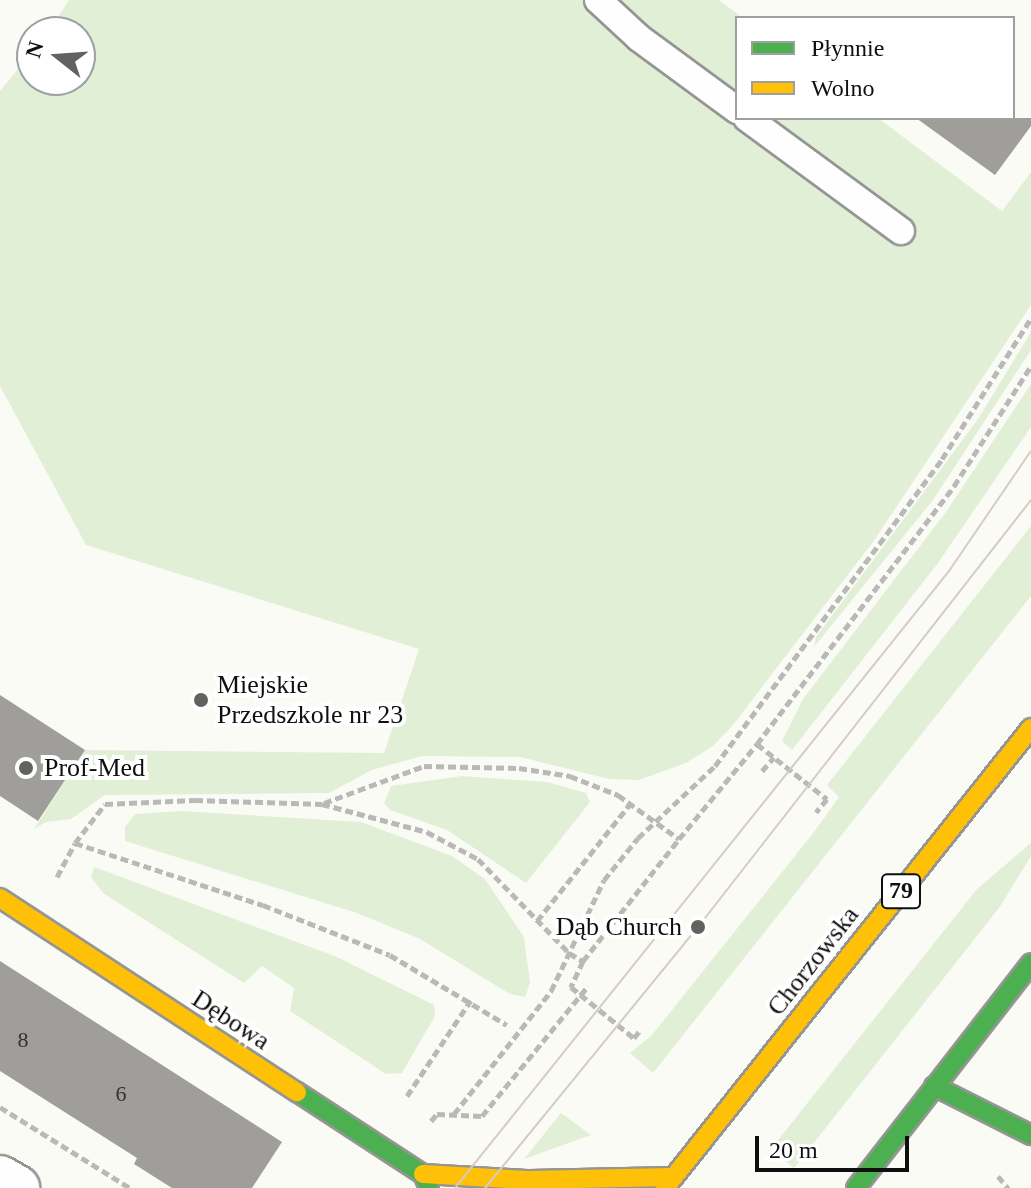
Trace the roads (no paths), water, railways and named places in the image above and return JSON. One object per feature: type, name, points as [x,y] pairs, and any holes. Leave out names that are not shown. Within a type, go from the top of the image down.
[{"type":"main road","name":"Chorzowska","points":[[669,1182],[1031,728]]},
{"type":"main road","name":"Dębowa","points":[[0,898],[426,1181]]},
{"type":"main road","points":[[856,1188],[1031,963]]},
{"type":"main road","points":[[934,1086],[1031,1135]]},
{"type":"main road","points":[[426,1181],[669,1182]]},
{"type":"street","points":[[0,1178],[17,1188]]},
{"type":"lane","points":[[598,0],[639,38],[735,109]]},
{"type":"lane","points":[[750,120],[901,231]]},
{"type":"tram line","points":[[455,1188],[949,571],[1031,451]]},
{"type":"tram line","points":[[485,1188],[698,927],[1031,500]]},
{"type":"place","name":"Miejskie Przedszkole nr 23","points":[[201,700]]},
{"type":"place","name":"Prof-Med","points":[[26,768]]},
{"type":"place","name":"Dąb Church","points":[[698,927]]}]
